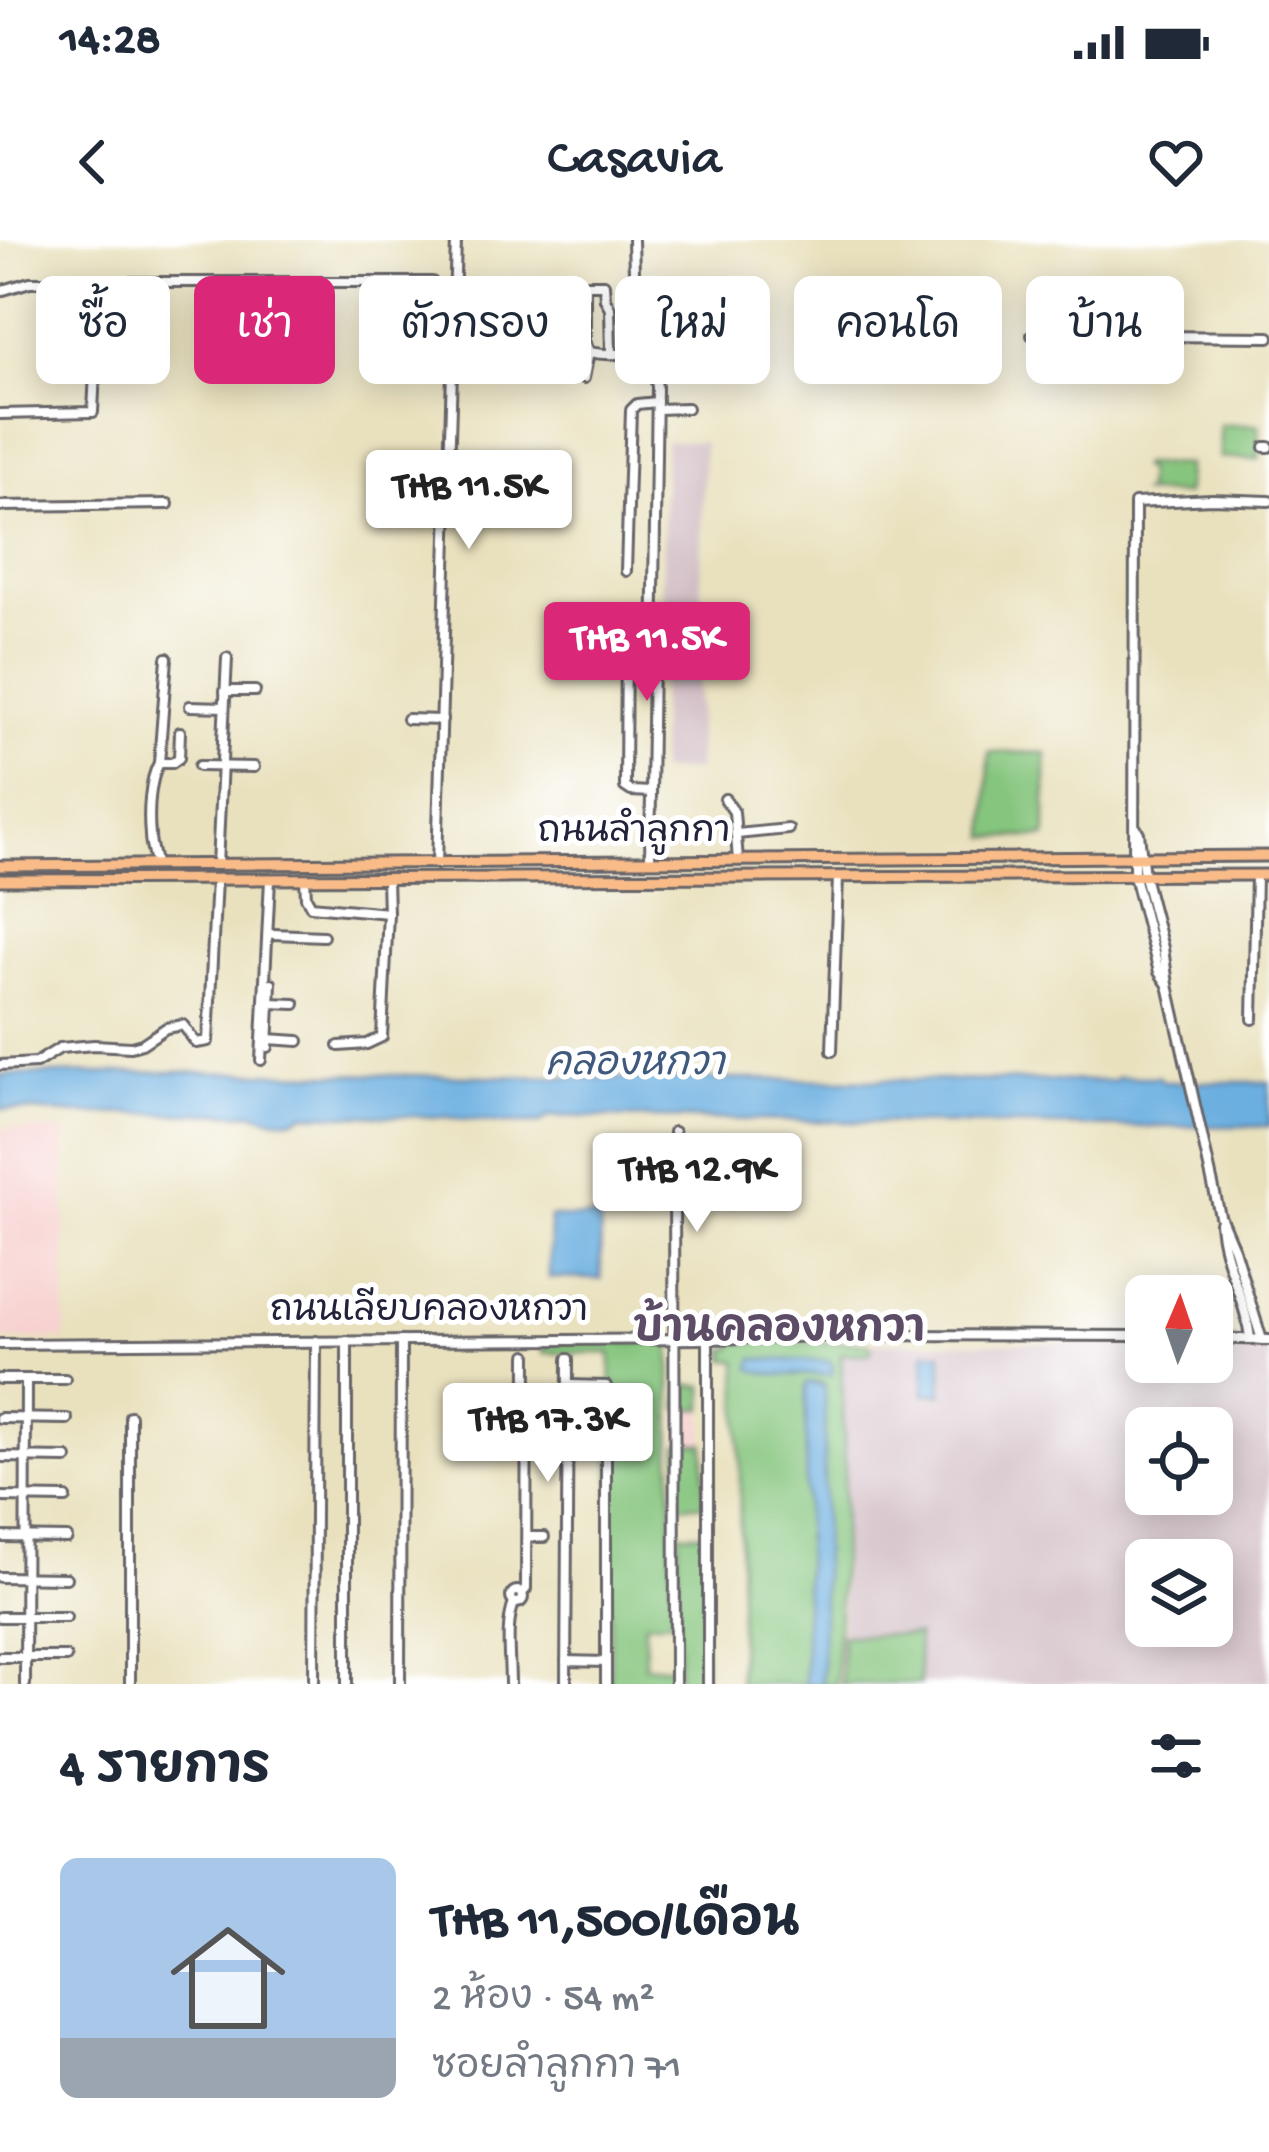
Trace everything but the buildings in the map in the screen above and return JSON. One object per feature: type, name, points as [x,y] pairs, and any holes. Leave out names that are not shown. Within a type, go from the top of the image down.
[{"type":"main road","name":"ถนนลำลูกกา","points":[[0,866],[1269,856]]},
{"type":"main road","points":[[349,879],[350,864]]},
{"type":"main road","name":"ถนนลำลูกกา","points":[[0,880],[1269,875]]},
{"type":"street","points":[[437,864],[456,240]]},
{"type":"street","points":[[633,240],[634,276]]},
{"type":"street","points":[[0,291],[30,282],[359,282]]},
{"type":"street","points":[[591,284],[603,283],[610,308],[611,354]]},
{"type":"street","points":[[1184,336],[1269,337]]},
{"type":"street","points":[[591,352],[615,353]]},
{"type":"street","points":[[0,414],[93,412],[94,384]]},
{"type":"street","points":[[650,861],[657,384]]},
{"type":"street","points":[[626,571],[632,410],[637,404],[687,408]]},
{"type":"street","points":[[1250,1340],[1222,1244],[1207,1153],[1168,985],[1159,973],[1159,951],[1139,876],[1135,503],[1269,501]]},
{"type":"street","points":[[0,506],[168,504]]},
{"type":"street","points":[[626,631],[625,787],[651,792]]},
{"type":"street","points":[[155,865],[149,838],[167,658]]},
{"type":"street","points":[[217,865],[227,658]]},
{"type":"street","points":[[225,691],[255,691]]},
{"type":"street","points":[[190,706],[224,706]]},
{"type":"street","points":[[407,719],[442,720]]},
{"type":"street","points":[[159,763],[172,764],[179,758],[180,733]]},
{"type":"street","points":[[199,766],[254,767]]},
{"type":"street","points":[[725,799],[734,812],[738,860]]},
{"type":"street","points":[[737,834],[788,829]]},
{"type":"street","points":[[1253,1019],[1256,875]]},
{"type":"street","points":[[832,1051],[838,877]]},
{"type":"street","points":[[339,1046],[367,1044],[382,1037],[387,878]]},
{"type":"street","points":[[0,1065],[36,1063],[60,1048],[131,1047],[166,1028],[183,1025],[196,1043],[208,1041],[216,879]]},
{"type":"street","points":[[272,879],[270,1003],[275,1016],[268,1043],[299,1041]]},
{"type":"street","points":[[261,1060],[272,879]]},
{"type":"street","points":[[304,879],[311,906],[388,913]]},
{"type":"street","points":[[272,934],[323,936]]},
{"type":"street","points":[[270,1003],[295,1004]]},
{"type":"street","points":[[674,1132],[675,1684]]},
{"type":"street","points":[[1220,1216],[1266,1340],[1233,1339]]},
{"type":"street","name":"ถนนเลียบคลองหกวา","points":[[0,1344],[1125,1336]]},
{"type":"street","points":[[708,1339],[708,1684]]},
{"type":"street","points":[[347,1340],[347,1684]]},
{"type":"street","points":[[314,1684],[316,1341]]},
{"type":"street","points":[[400,1684],[401,1341]]},
{"type":"street","points":[[510,1684],[511,1607],[522,1601],[526,1589],[527,1355]]},
{"type":"street","points":[[566,1684],[568,1359]]},
{"type":"street","points":[[0,1379],[65,1379]]},
{"type":"street","points":[[25,1684],[26,1379]]},
{"type":"street","points":[[568,1385],[606,1386],[606,1684]]},
{"type":"street","points":[[130,1416],[130,1684]]},
{"type":"street","points":[[0,1418],[67,1419]]},
{"type":"street","points":[[0,1457],[68,1458]]},
{"type":"street","points":[[0,1497],[66,1498]]},
{"type":"street","points":[[0,1537],[67,1538]]},
{"type":"street","points":[[527,1537],[544,1537]]},
{"type":"street","points":[[0,1577],[66,1578]]},
{"type":"street","points":[[0,1617],[66,1617]]},
{"type":"street","points":[[0,1657],[66,1657]]},
{"type":"street","points":[[566,1661],[606,1662]]},
{"type":"shaded area","points":[[665,441],[704,442],[697,771],[659,771]]},
{"type":"shaded area","points":[[0,1128],[65,1131],[65,1339],[0,1340]]},
{"type":"shaded area","points":[[841,1342],[1125,1344],[1125,1383],[1233,1383],[1233,1344],[1269,1344],[1269,1684],[920,1684],[917,1635],[842,1635]]},
{"type":"shaded area","points":[[679,1409],[704,1409],[704,1444],[679,1444]]},
{"type":"green space","points":[[1220,425],[1259,425],[1259,459],[1220,458]]},
{"type":"green space","points":[[1141,464],[1187,465],[1186,494],[1140,493],[1145,491],[1146,469]]},
{"type":"green space","points":[[989,752],[1046,753],[1046,837],[987,837]]},
{"type":"green space","points":[[671,1343],[672,1621],[645,1623],[645,1666],[671,1666],[671,1684],[610,1684],[611,1353],[543,1353],[544,1346]]},
{"type":"green space","points":[[733,1343],[868,1343],[872,1349],[870,1354],[841,1354],[845,1465],[836,1684],[822,1684],[823,1383],[809,1383],[805,1684],[739,1684],[738,1361],[726,1360],[726,1349],[733,1349]]},
{"type":"green space","points":[[680,1385],[704,1386],[704,1409],[679,1409]]},
{"type":"green space","points":[[679,1444],[704,1444],[705,1505],[679,1505]]},
{"type":"green space","points":[[679,1533],[704,1533],[704,1684],[678,1684]]},
{"type":"green space","points":[[842,1635],[917,1635],[920,1684],[841,1684]]},
{"type":"water","points":[[175,1072],[703,1079],[1113,1081],[1159,1077],[1164,1082],[1269,1082],[1269,1126],[549,1116],[540,1123],[505,1123],[446,1117],[304,1114],[280,1119],[255,1113],[80,1114],[0,1109],[0,1075]]},
{"type":"water","points":[[550,1217],[600,1218],[601,1279],[549,1278]]},
{"type":"water","points":[[925,1352],[942,1353],[942,1394],[924,1394]]},
{"type":"water","points":[[754,1359],[830,1361],[833,1369],[832,1374],[776,1375],[753,1370]]},
{"type":"water","points":[[809,1383],[825,1386],[822,1684],[805,1684]]},
{"type":"district","name":"บ้านคลองหกวา","points":[[779,1332]]},
{"type":"water label","name":"คลองหกวา","points":[[635,1067]]}]
